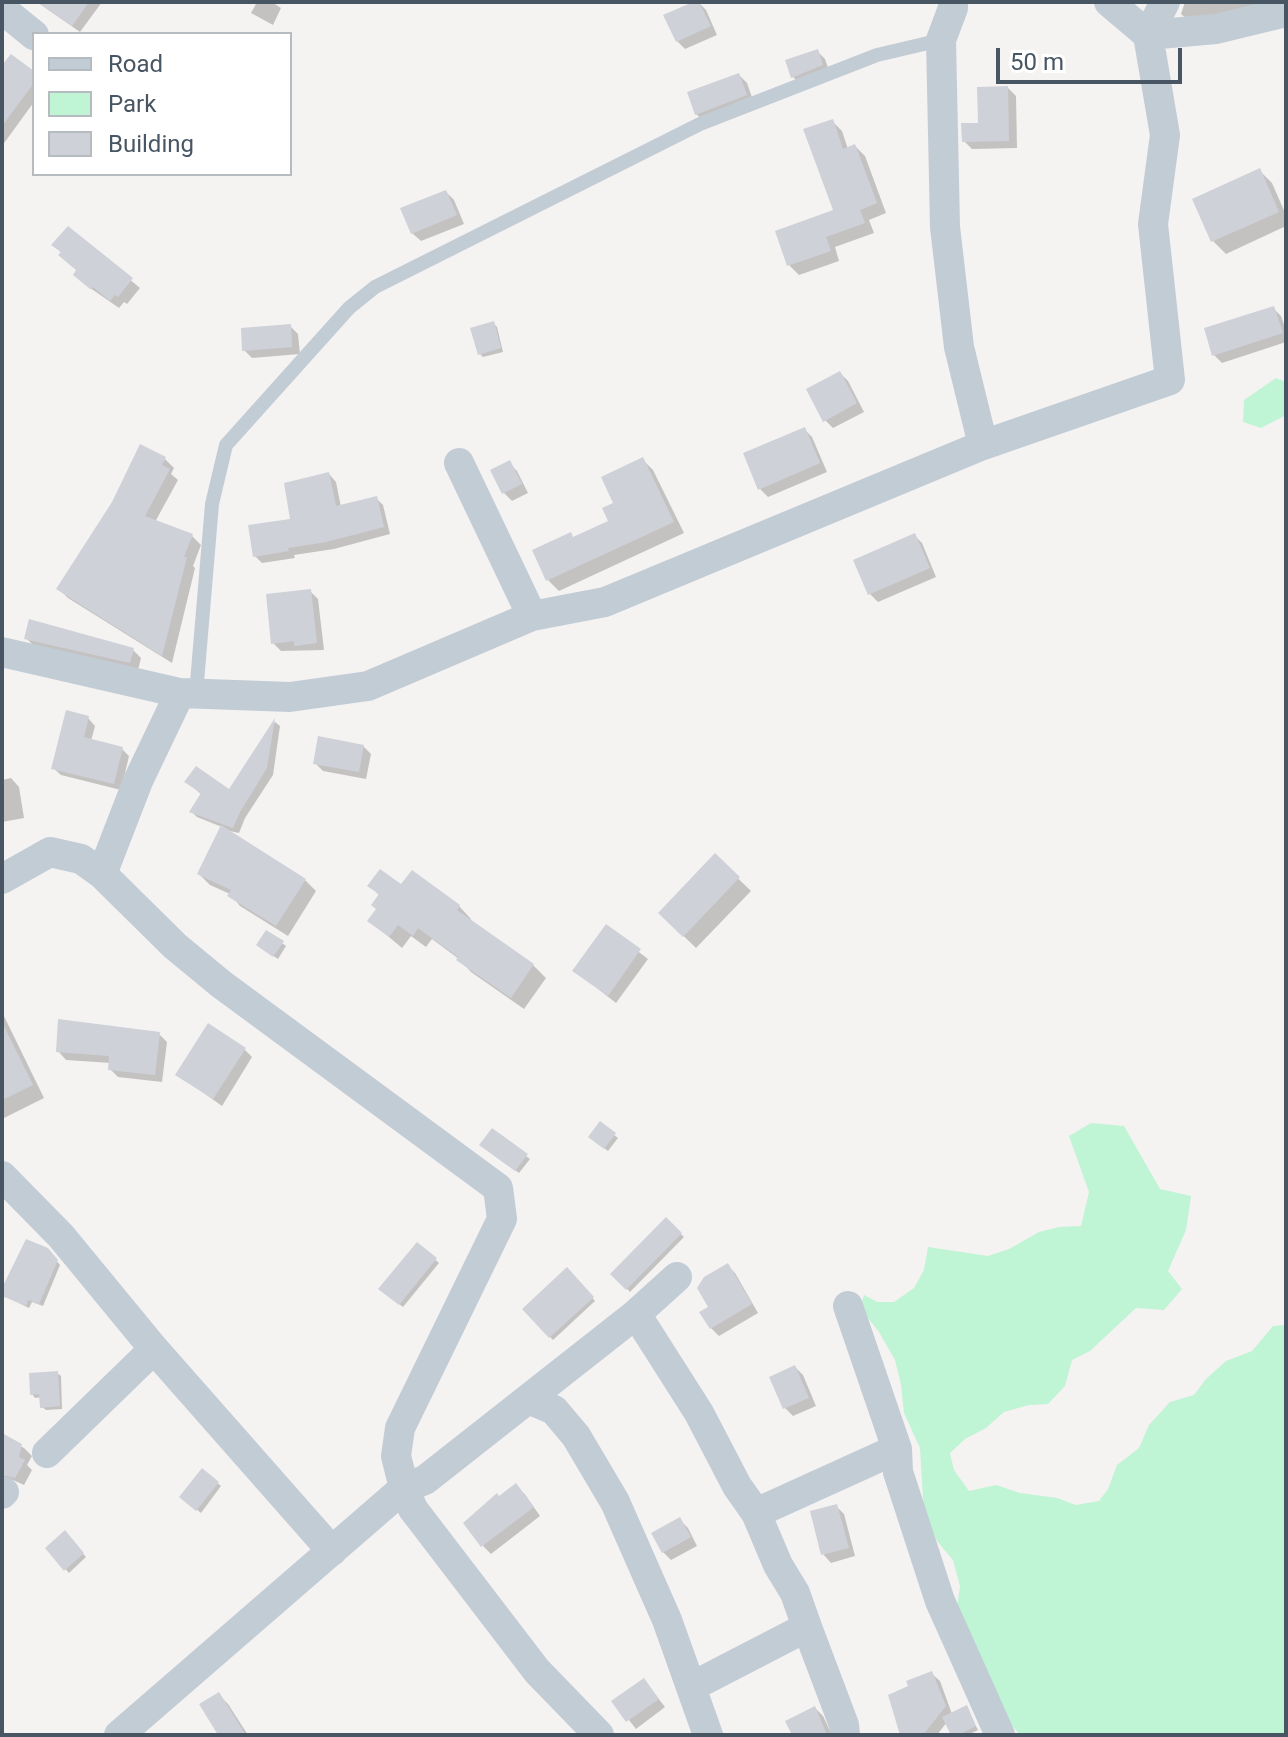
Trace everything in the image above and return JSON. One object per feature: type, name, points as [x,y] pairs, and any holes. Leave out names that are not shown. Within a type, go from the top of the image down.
[{"type":"street","points":[[953,2],[941,40],[945,227],[959,347],[983,445]]},
{"type":"street","points":[[1109,2],[1148,35],[1227,27],[1286,12]]},
{"type":"street","points":[[2,652],[188,693],[290,697],[368,686],[532,616],[605,602],[983,445],[1170,380],[1153,224],[1165,135],[1148,35],[1165,2]]},
{"type":"street","points":[[2,9],[32,33]]},
{"type":"street","points":[[459,463],[532,616]]},
{"type":"street","points":[[102,874],[138,781],[188,693]]},
{"type":"street","points":[[2,879],[50,852],[81,859],[102,874],[175,946],[221,984],[498,1188],[502,1219],[400,1428],[396,1456],[413,1509],[537,1671],[599,1735]]},
{"type":"street","points":[[2,1176],[61,1236],[154,1349],[332,1551]]},
{"type":"street","points":[[119,1735],[404,1488],[425,1480],[636,1314],[677,1277]]},
{"type":"street","points":[[848,1306],[897,1449],[898,1472],[940,1601],[1000,1735]]},
{"type":"street","points":[[636,1314],[699,1413],[737,1486],[756,1513],[778,1565],[795,1593],[845,1735]]},
{"type":"street","points":[[47,1453],[154,1349]]},
{"type":"street","points":[[528,1399],[554,1410],[576,1436],[615,1502],[667,1620],[708,1735]]},
{"type":"street","points":[[756,1513],[897,1449]]},
{"type":"street","points":[[691,1687],[807,1627]]},
{"type":"lane","points":[[188,693],[212,504],[226,445],[349,308],[375,287],[700,124],[877,55],[941,40]]},
{"type":"green space","points":[[1276,378],[1286,382],[1286,415],[1261,428],[1243,422],[1244,400]]},
{"type":"green space","points":[[1091,1123],[1124,1126],[1160,1189],[1191,1196],[1186,1230],[1168,1271],[1182,1289],[1164,1310],[1136,1308],[1090,1351],[1072,1360],[1065,1386],[1048,1404],[1029,1405],[1004,1412],[986,1428],[965,1439],[950,1453],[954,1470],[969,1491],[996,1485],[1076,1505],[1099,1501],[1108,1489],[1117,1465],[1139,1448],[1149,1425],[1170,1402],[1194,1395],[1226,1361],[1252,1351],[1273,1326],[1286,1325],[1286,1735],[1020,1735],[1009,1722],[957,1608],[960,1586],[953,1560],[937,1541],[924,1514],[920,1448],[904,1413],[895,1360],[860,1308],[864,1295],[878,1302],[894,1302],[914,1288],[924,1270],[928,1247],[988,1256],[1009,1249],[1039,1232],[1081,1226],[1089,1192],[1069,1136]]},
{"type":"building","points":[[38,2],[89,2],[72,26]]},
{"type":"building","points":[[699,2],[711,26],[676,42],[663,15]]},
{"type":"building","points":[[818,49],[823,65],[791,78],[785,60]]},
{"type":"building","points":[[11,54],[32,70],[32,86],[2,126],[2,65]]},
{"type":"building","points":[[739,73],[747,95],[695,115],[687,92]]},
{"type":"building","points":[[1008,86],[1009,141],[962,142],[961,123],[978,123],[977,87]]},
{"type":"building","points":[[833,119],[843,149],[855,144],[877,203],[860,210],[865,223],[826,237],[831,251],[787,266],[775,231],[833,210],[803,129]]},
{"type":"building","points":[[1260,168],[1279,212],[1211,242],[1192,199]]},
{"type":"building","points":[[446,190],[457,215],[411,234],[400,208]]},
{"type":"building","points":[[68,226],[133,278],[118,297],[115,295],[110,301],[93,287],[90,289],[73,275],[76,270],[58,255],[61,252],[51,245]]},
{"type":"building","points":[[1274,306],[1283,333],[1212,356],[1204,328]]},
{"type":"building","points":[[494,321],[501,348],[478,355],[470,328]]},
{"type":"building","points":[[291,324],[292,347],[242,351],[241,328]]},
{"type":"building","points":[[840,371],[857,403],[823,422],[806,389]]},
{"type":"building","points":[[805,427],[820,463],[758,490],[743,453]]},
{"type":"building","points":[[140,444],[166,457],[162,465],[170,469],[145,516],[193,534],[184,557],[187,557],[162,656],[56,589],[112,502]]},
{"type":"building","points":[[643,457],[674,522],[546,581],[532,550],[571,532],[573,537],[608,521],[602,508],[613,503],[601,477]]},
{"type":"building","points":[[510,460],[522,484],[502,494],[490,470]]},
{"type":"building","points":[[329,472],[336,506],[377,496],[384,527],[253,557],[248,525],[290,519],[284,483]]},
{"type":"building","points":[[915,533],[930,568],[868,595],[853,560]]},
{"type":"building","points":[[311,589],[317,643],[294,646],[294,641],[271,644],[266,594]]},
{"type":"building","points":[[29,619],[134,648],[130,663],[24,639]]},
{"type":"building","points":[[66,710],[89,716],[84,737],[123,747],[114,784],[51,769]]},
{"type":"building","points":[[275,718],[267,768],[233,828],[189,812],[201,793],[184,782],[196,766],[229,789]]},
{"type":"building","points":[[318,736],[364,745],[359,772],[313,764]]},
{"type":"building","points":[[221,825],[306,879],[276,926],[227,896],[231,890],[197,874]]},
{"type":"building","points":[[715,853],[740,877],[683,937],[658,913]]},
{"type":"building","points":[[380,869],[401,884],[412,870],[460,905],[457,910],[534,964],[511,998],[456,960],[458,957],[418,928],[413,936],[398,925],[389,937],[367,921],[376,909],[371,905],[379,894],[367,886]]},
{"type":"building","points":[[606,924],[641,949],[608,996],[572,971]]},
{"type":"building","points":[[266,930],[284,941],[273,957],[256,945]]},
{"type":"building","points":[[58,1019],[160,1032],[155,1075],[108,1070],[109,1056],[56,1052]]},
{"type":"building","points":[[2,1022],[33,1085],[2,1100]]},
{"type":"building","points":[[208,1023],[246,1048],[213,1099],[175,1075]]},
{"type":"building","points":[[600,1121],[616,1133],[604,1149],[588,1137]]},
{"type":"building","points":[[492,1128],[528,1154],[515,1171],[479,1145]]},
{"type":"building","points":[[666,1217],[682,1233],[626,1290],[610,1274]]},
{"type":"building","points":[[26,1239],[48,1248],[58,1260],[39,1304],[28,1300],[26,1306],[2,1296],[2,1288]]},
{"type":"building","points":[[417,1242],[437,1258],[399,1305],[378,1289]]},
{"type":"building","points":[[728,1263],[752,1304],[710,1329],[699,1312],[708,1307],[697,1288],[704,1277]]},
{"type":"building","points":[[567,1267],[594,1297],[549,1338],[522,1309]]},
{"type":"building","points":[[795,1365],[809,1398],[783,1409],[769,1377]]},
{"type":"building","points":[[58,1371],[60,1406],[40,1408],[39,1394],[30,1395],[29,1373]]},
{"type":"building","points":[[2,1433],[22,1444],[19,1457],[25,1460],[15,1478],[2,1475]]},
{"type":"building","points":[[202,1468],[219,1482],[196,1511],[179,1497]]},
{"type":"building","points":[[516,1483],[534,1507],[481,1547],[463,1523],[497,1493],[499,1496]]},
{"type":"building","points":[[837,1504],[849,1548],[821,1555],[810,1511]]},
{"type":"building","points":[[680,1517],[691,1537],[662,1553],[651,1533]]},
{"type":"building","points":[[65,1530],[84,1553],[64,1571],[45,1548]]},
{"type":"building","points":[[932,1671],[946,1706],[923,1735],[900,1735],[888,1695],[908,1686],[906,1681]]},
{"type":"building","points":[[644,1678],[659,1699],[626,1722],[611,1701]]},
{"type":"building","points":[[219,1692],[246,1735],[218,1735],[199,1704]]},
{"type":"building","points":[[967,1705],[976,1726],[951,1735],[942,1717]]},
{"type":"building","points":[[815,1706],[827,1735],[792,1735],[785,1721]]}]
